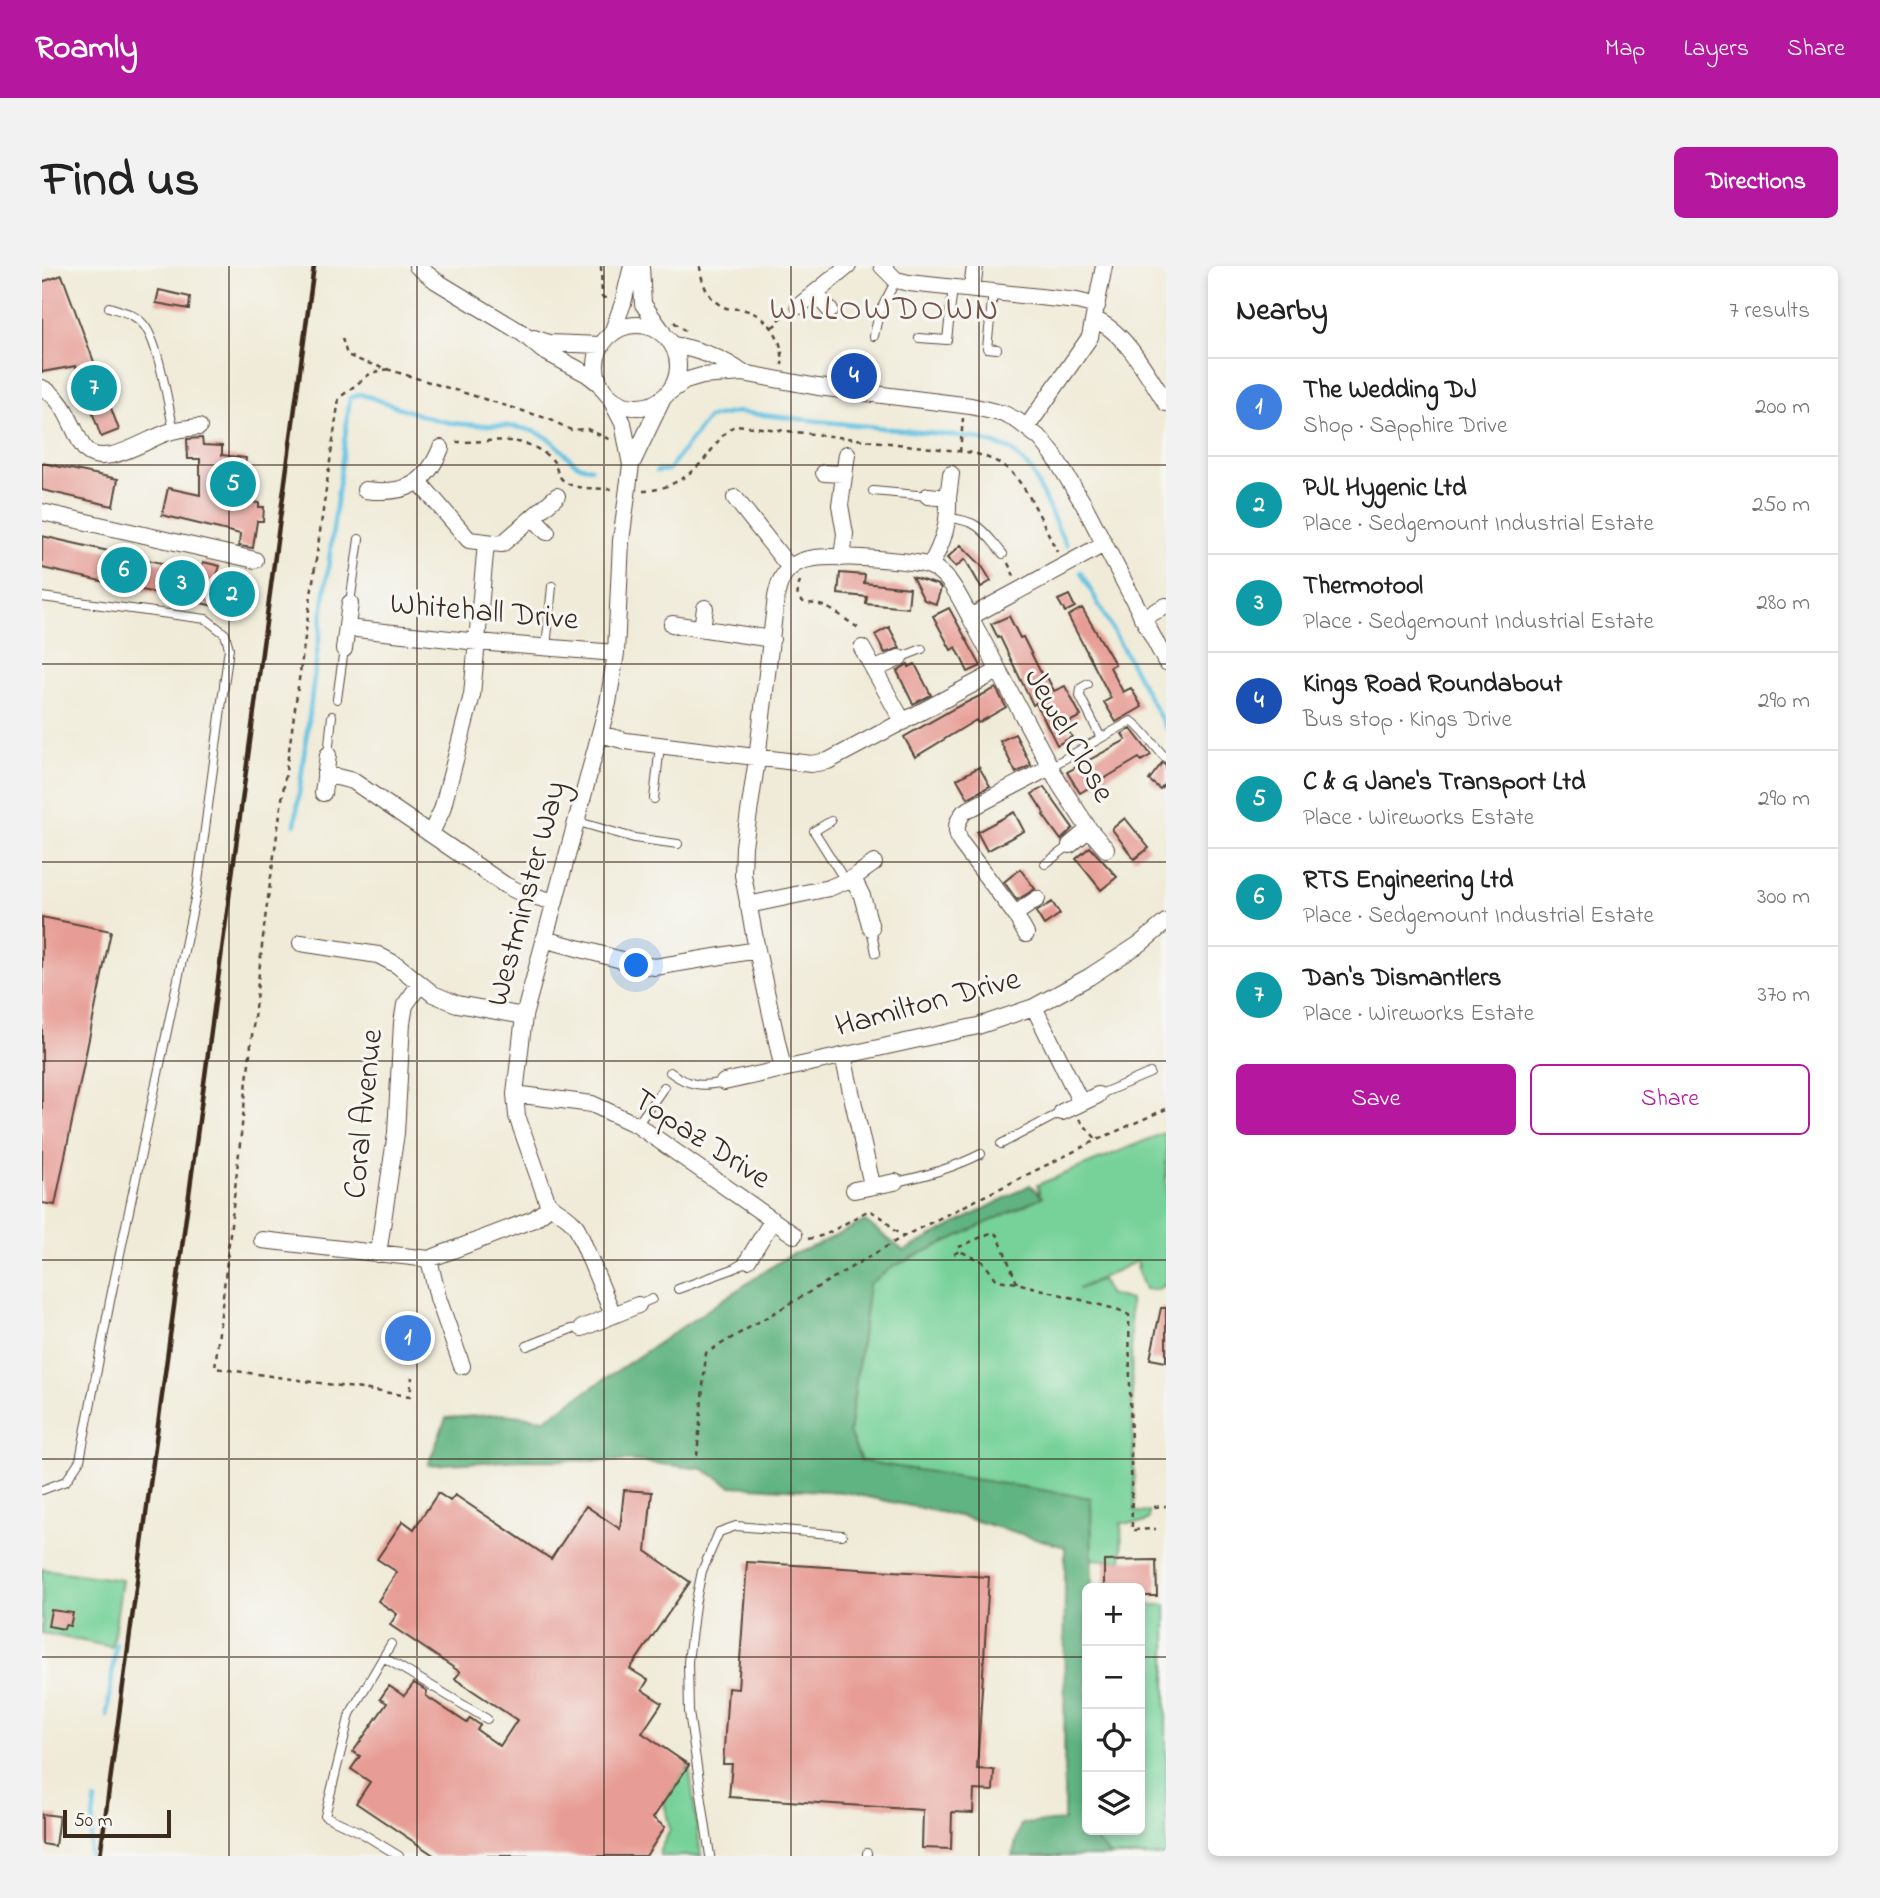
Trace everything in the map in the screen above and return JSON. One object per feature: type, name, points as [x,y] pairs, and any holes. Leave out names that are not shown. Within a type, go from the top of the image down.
[{"type":"street","points":[[417,266],[436,281],[522,333],[542,350],[587,374],[600,384],[610,398],[628,406],[652,404],[685,381],[702,376],[743,373],[818,387],[988,409],[1004,414],[1027,427],[1053,454],[1084,505],[1166,662]]},
{"type":"street","points":[[600,384],[596,358],[623,303],[632,266]]},
{"type":"street","points":[[641,266],[643,304],[678,357],[675,382],[666,395]]},
{"type":"street","points":[[799,306],[848,266]]},
{"type":"street","points":[[882,266],[895,280],[1077,301],[1096,313],[1116,333],[1155,383],[1166,403]]},
{"type":"street","points":[[972,289],[975,266]]},
{"type":"street","points":[[1027,427],[1090,337],[1104,266]]},
{"type":"street","points":[[816,294],[830,310]]},
{"type":"street","points":[[522,333],[549,343],[606,339],[633,324],[656,329],[669,341],[732,365],[743,373]]},
{"type":"street","points":[[42,388],[58,399],[85,450],[97,457],[113,456],[174,431],[199,427]]},
{"type":"street","name":"Westminster Way","points":[[631,465],[666,395]]},
{"type":"street","name":"Westminster Way","points":[[610,398],[623,423],[631,465],[621,541],[616,653],[608,703],[524,1016],[515,1094],[523,1138],[551,1206],[571,1218],[577,1228],[612,1315]]},
{"type":"street","points":[[365,490],[393,492],[419,482],[436,460],[440,448]]},
{"type":"street","points":[[842,558],[845,534],[840,505],[846,454]]},
{"type":"street","points":[[824,473],[843,474]]},
{"type":"street","points":[[783,1069],[743,875],[744,846],[778,587],[790,568],[802,561],[816,558],[930,566],[941,547],[949,518],[951,474]]},
{"type":"street","points":[[419,482],[469,540],[486,543],[502,544],[557,496]]},
{"type":"street","points":[[928,496],[948,498]]},
{"type":"street","points":[[735,498],[790,568]]},
{"type":"street","points":[[42,512],[255,560]]},
{"type":"street","points":[[733,525],[748,515]]},
{"type":"street","points":[[533,517],[547,532]]},
{"type":"street","points":[[431,833],[443,810],[472,695],[486,543]]},
{"type":"street","points":[[970,617],[1104,544]]},
{"type":"street","name":"Jewel Close","points":[[930,566],[942,574],[955,589],[1050,767],[1089,830],[1105,849]]},
{"type":"street","name":"Whitehall Drive","points":[[344,649],[350,603]]},
{"type":"street","points":[[1142,618],[1166,606]]},
{"type":"street","points":[[702,628],[705,608]]},
{"type":"street","points":[[672,624],[772,639]]},
{"type":"street","name":"Whitehall Drive","points":[[347,628],[546,649],[616,653]]},
{"type":"street","points":[[862,648],[903,723]]},
{"type":"street","points":[[874,670],[899,658]]},
{"type":"street","points":[[600,734],[797,764],[828,761],[998,671]]},
{"type":"street","points":[[323,793],[328,755]]},
{"type":"street","points":[[1026,934],[1015,914],[961,843],[956,832],[957,821],[964,812],[1050,767]]},
{"type":"street","points":[[325,774],[353,781],[505,885],[519,892],[555,902]]},
{"type":"street","name":"Jewel Close","points":[[1070,845],[1089,830]]},
{"type":"street","points":[[748,905],[829,888],[850,880],[874,863]]},
{"type":"street","points":[[850,880],[862,896],[871,928]]},
{"type":"street","points":[[1015,914],[1037,899]]},
{"type":"street","name":"Hamilton Drive","points":[[724,1083],[978,1026],[1034,1007],[1089,977],[1141,943],[1166,922]]},
{"type":"street","points":[[544,939],[655,967],[757,950]]},
{"type":"street","points":[[301,943],[378,955],[397,965],[433,994],[457,1004],[524,1016]]},
{"type":"street","name":"Coral Avenue","points":[[378,1254],[396,1133],[402,1023],[405,1005],[420,984]]},
{"type":"street","points":[[1034,1007],[1071,1108],[1098,1095]]},
{"type":"street","points":[[843,1056],[872,1185]]},
{"type":"street","name":"Topaz Drive","points":[[515,1094],[592,1104],[638,1125],[794,1235]]},
{"type":"street","points":[[854,1190],[895,1182]]},
{"type":"street","points":[[262,1240],[429,1259],[534,1219],[544,1214],[551,1206]]},
{"type":"street","name":"Topaz Drive","points":[[748,1260],[772,1221]]},
{"type":"street","points":[[429,1259],[438,1298],[462,1366]]},
{"type":"street","points":[[582,1328],[645,1302]]},
{"type":"lane","points":[[874,336],[879,313],[895,280]]},
{"type":"lane","points":[[919,338],[947,340],[953,287]]},
{"type":"lane","points":[[993,292],[987,348],[997,349]]},
{"type":"lane","points":[[108,307],[132,315],[145,325],[154,347],[174,431]]},
{"type":"lane","points":[[873,491],[928,496]]},
{"type":"lane","points":[[949,518],[969,520],[979,527],[1003,554]]},
{"type":"lane","points":[[350,603],[359,539]]},
{"type":"lane","points":[[546,649],[552,586]]},
{"type":"lane","points":[[42,597],[206,619],[225,634],[229,648],[197,889],[113,1288],[80,1460],[66,1481],[42,1490]]},
{"type":"lane","points":[[337,699],[344,649]]},
{"type":"lane","points":[[899,658],[922,649]]},
{"type":"lane","points":[[1088,684],[1082,688],[1080,696],[1101,738]]},
{"type":"lane","points":[[328,755],[332,716]]},
{"type":"lane","points":[[1050,767],[1131,721],[1136,723],[1166,758]]},
{"type":"lane","points":[[654,799],[660,745]]},
{"type":"lane","points":[[575,821],[634,838],[678,844]]},
{"type":"lane","points":[[831,821],[814,831],[850,880]]},
{"type":"lane","points":[[1045,864],[1070,845]]},
{"type":"lane","points":[[871,928],[876,953]]},
{"type":"lane","points":[[670,1072],[694,1086],[724,1083]]},
{"type":"lane","points":[[1098,1095],[1150,1073]]},
{"type":"lane","points":[[638,1125],[664,1087]]},
{"type":"lane","points":[[1001,1144],[1071,1108]]},
{"type":"lane","points":[[895,1182],[953,1168],[981,1154]]},
{"type":"lane","points":[[678,1289],[733,1269],[748,1260]]},
{"type":"lane","points":[[527,1346],[571,1329],[582,1328]]},
{"type":"lane","points":[[710,1856],[690,1712],[688,1662],[695,1605],[706,1561],[719,1532],[736,1526],[842,1535]]},
{"type":"lane","points":[[391,1644],[349,1714],[325,1816],[360,1832],[399,1856]]},
{"type":"lane","points":[[383,1657],[487,1719]]},
{"type":"path","points":[[601,266],[602,297],[611,302]]},
{"type":"path","points":[[700,266],[705,288],[714,300],[726,308],[741,309],[759,315],[772,327],[783,357],[782,369]]},
{"type":"path","points":[[772,327],[777,324],[784,311],[799,306]]},
{"type":"path","points":[[342,338],[347,355],[365,362],[549,419],[571,430],[587,429],[616,441]]},
{"type":"path","points":[[960,449],[962,428]]},
{"type":"path","points":[[440,448],[442,441],[518,442],[547,456],[554,462],[564,481],[573,486],[628,490]]},
{"type":"path","points":[[1003,554],[1021,588]]},
{"type":"path","points":[[790,568],[800,581],[798,598],[803,603],[824,606],[857,627],[865,641],[862,648]]},
{"type":"path","points":[[1071,1108],[1097,1140]]},
{"type":"path","points":[[697,1456],[706,1353],[904,1237],[1097,1140],[1166,1109]]},
{"type":"path","points":[[794,1235],[806,1239],[825,1235],[869,1210],[886,1220],[892,1229],[904,1237]]},
{"type":"path","points":[[961,1251],[959,1247],[993,1232],[998,1236],[1017,1283]]},
{"type":"path","points":[[954,1254],[961,1251],[983,1262],[997,1280],[1119,1310],[1129,1315],[1132,1530],[1156,1529]]},
{"type":"path","points":[[1154,1507],[1166,1506]]},
{"type":"green space","points":[[1166,1132],[1166,1286],[1163,1285],[1158,1290],[1145,1289],[1136,1267],[1139,1266],[1137,1261],[1078,1289],[1102,1280],[1108,1294],[1130,1300],[1135,1512],[1149,1512],[1149,1518],[1144,1523],[1121,1523],[1122,1561],[1092,1559],[1091,1498],[861,1461],[849,1433],[869,1284],[894,1266],[1041,1197],[1037,1185]]},
{"type":"green space","points":[[1030,1185],[1042,1197],[894,1266],[869,1284],[849,1433],[861,1461],[1091,1498],[1092,1583],[1082,1583],[1082,1835],[1094,1835],[1110,1856],[1012,1856],[1021,1824],[1064,1821],[1065,1547],[963,1517],[844,1492],[731,1486],[703,1469],[634,1461],[524,1460],[428,1465],[446,1418],[504,1414],[545,1419],[788,1256],[865,1221],[904,1251]]},
{"type":"green space","points":[[42,1569],[122,1580],[112,1647],[42,1633]]},
{"type":"green space","points":[[1145,1605],[1166,1605],[1166,1856],[1110,1856],[1094,1835],[1145,1835]]},
{"type":"green space","points":[[689,1765],[701,1856],[660,1856],[660,1850],[670,1830],[664,1802]]},
{"type":"building","points":[[62,275],[119,430],[101,437],[76,366],[42,372],[42,282]]},
{"type":"building","points":[[159,290],[190,297],[189,309],[156,303]]},
{"type":"building","points":[[202,438],[203,445],[222,446],[222,455],[246,458],[240,501],[259,503],[259,507],[264,507],[263,521],[257,521],[253,548],[239,546],[240,534],[162,515],[168,488],[200,495],[200,459],[188,459],[187,439]]},
{"type":"building","points":[[42,463],[118,479],[113,506],[42,490]]},
{"type":"building","points":[[42,536],[201,572],[203,562],[220,566],[217,575],[252,583],[246,613],[42,568]]},
{"type":"building","points":[[961,545],[982,566],[991,581],[981,587],[965,559],[956,567],[947,558]]},
{"type":"building","points":[[840,573],[865,575],[864,583],[910,588],[908,608],[866,604],[867,597],[838,594]]},
{"type":"building","points":[[912,577],[941,588],[936,604],[924,600]]},
{"type":"building","points":[[1069,595],[1075,607],[1065,612],[1058,600]]},
{"type":"building","points":[[949,608],[981,666],[968,672],[956,647],[951,650],[933,616]]},
{"type":"building","points":[[1082,608],[1115,664],[1110,667],[1123,692],[1131,688],[1142,707],[1116,722],[1104,702],[1111,698],[1068,616]]},
{"type":"building","points":[[1009,616],[1044,679],[1047,677],[1054,691],[1065,686],[1081,716],[1065,724],[1072,737],[1057,745],[991,624]]},
{"type":"building","points":[[889,627],[900,648],[885,653],[875,635]]},
{"type":"building","points":[[908,664],[909,667],[915,664],[931,695],[913,704],[897,671]]},
{"type":"building","points":[[996,688],[1006,707],[978,723],[976,720],[915,757],[904,737]]},
{"type":"building","points":[[1131,729],[1151,755],[1141,761],[1139,758],[1080,793],[1067,772],[1126,740],[1122,734]]},
{"type":"building","points":[[1015,734],[1031,765],[1016,773],[1000,741]]},
{"type":"building","points":[[1162,763],[1166,764],[1166,781],[1160,789],[1149,780]]},
{"type":"building","points":[[979,767],[990,786],[968,798],[957,779]]},
{"type":"building","points":[[1044,787],[1073,828],[1061,840],[1032,794]]},
{"type":"building","points":[[1014,812],[1024,831],[987,851],[977,832]]},
{"type":"building","points":[[1125,818],[1149,848],[1134,859],[1112,829]]},
{"type":"building","points":[[1090,847],[1117,877],[1101,890],[1076,859]]},
{"type":"building","points":[[1020,869],[1035,889],[1017,900],[1004,882]]},
{"type":"building","points":[[1052,902],[1060,914],[1044,925],[1036,912]]},
{"type":"building","points":[[42,917],[111,931],[55,1205],[42,1203]]},
{"type":"building","points":[[1161,1308],[1166,1308],[1166,1362],[1150,1359]]},
{"type":"building","points":[[624,1490],[652,1492],[646,1551],[690,1582],[630,1669],[648,1680],[642,1690],[662,1703],[642,1733],[689,1765],[653,1818],[665,1827],[646,1856],[435,1856],[356,1803],[370,1782],[351,1769],[360,1756],[353,1752],[387,1703],[380,1699],[389,1686],[404,1696],[414,1683],[427,1691],[426,1696],[467,1723],[470,1718],[480,1725],[477,1730],[500,1746],[517,1720],[455,1679],[460,1672],[390,1625],[397,1614],[378,1601],[397,1572],[377,1559],[403,1521],[414,1529],[438,1493],[450,1501],[455,1495],[551,1559],[586,1506],[620,1529]]},
{"type":"building","points":[[1156,1560],[1157,1596],[1145,1596],[1145,1583],[1104,1583],[1104,1561]]},
{"type":"building","points":[[747,1562],[989,1577],[977,1769],[994,1770],[993,1791],[974,1790],[973,1813],[952,1812],[951,1849],[922,1848],[923,1810],[729,1797],[732,1764],[723,1764],[728,1688],[738,1689]]},
{"type":"building","points":[[51,1610],[73,1613],[70,1626],[65,1625],[64,1629],[48,1626]]},
{"type":"building","points":[[42,1814],[59,1816],[55,1846],[42,1844]]},
{"type":"waterway","points":[[295,825],[350,398],[360,394],[441,421],[513,427],[537,432],[553,442],[578,465],[591,468]]},
{"type":"waterway","points":[[657,471],[668,470],[708,418],[737,412],[975,438],[1010,449],[1031,470],[1066,545]]},
{"type":"waterway","points":[[1081,572],[1166,728]]},
{"type":"waterway","points":[[107,1716],[116,1644]]},
{"type":"waterway","points":[[89,1856],[95,1801]]},
{"type":"railway","points":[[100,1856],[314,266]]},
{"type":"place","name":"Kings Road Roundabout","points":[[854,376]]},
{"type":"place","name":"Dan's Dismantlers","points":[[94,388]]},
{"type":"place","name":"C & G Jane's Transport Ltd","points":[[233,484]]},
{"type":"place","name":"RTS Engineering Ltd","points":[[124,570]]},
{"type":"place","name":"Thermotool","points":[[182,583]]},
{"type":"place","name":"PJL Hygenic Ltd","points":[[232,594]]},
{"type":"place","name":"The Wedding DJ","points":[[408,1338]]},
{"type":"district","name":"WILLOWDOWN","points":[[885,310]]}]
